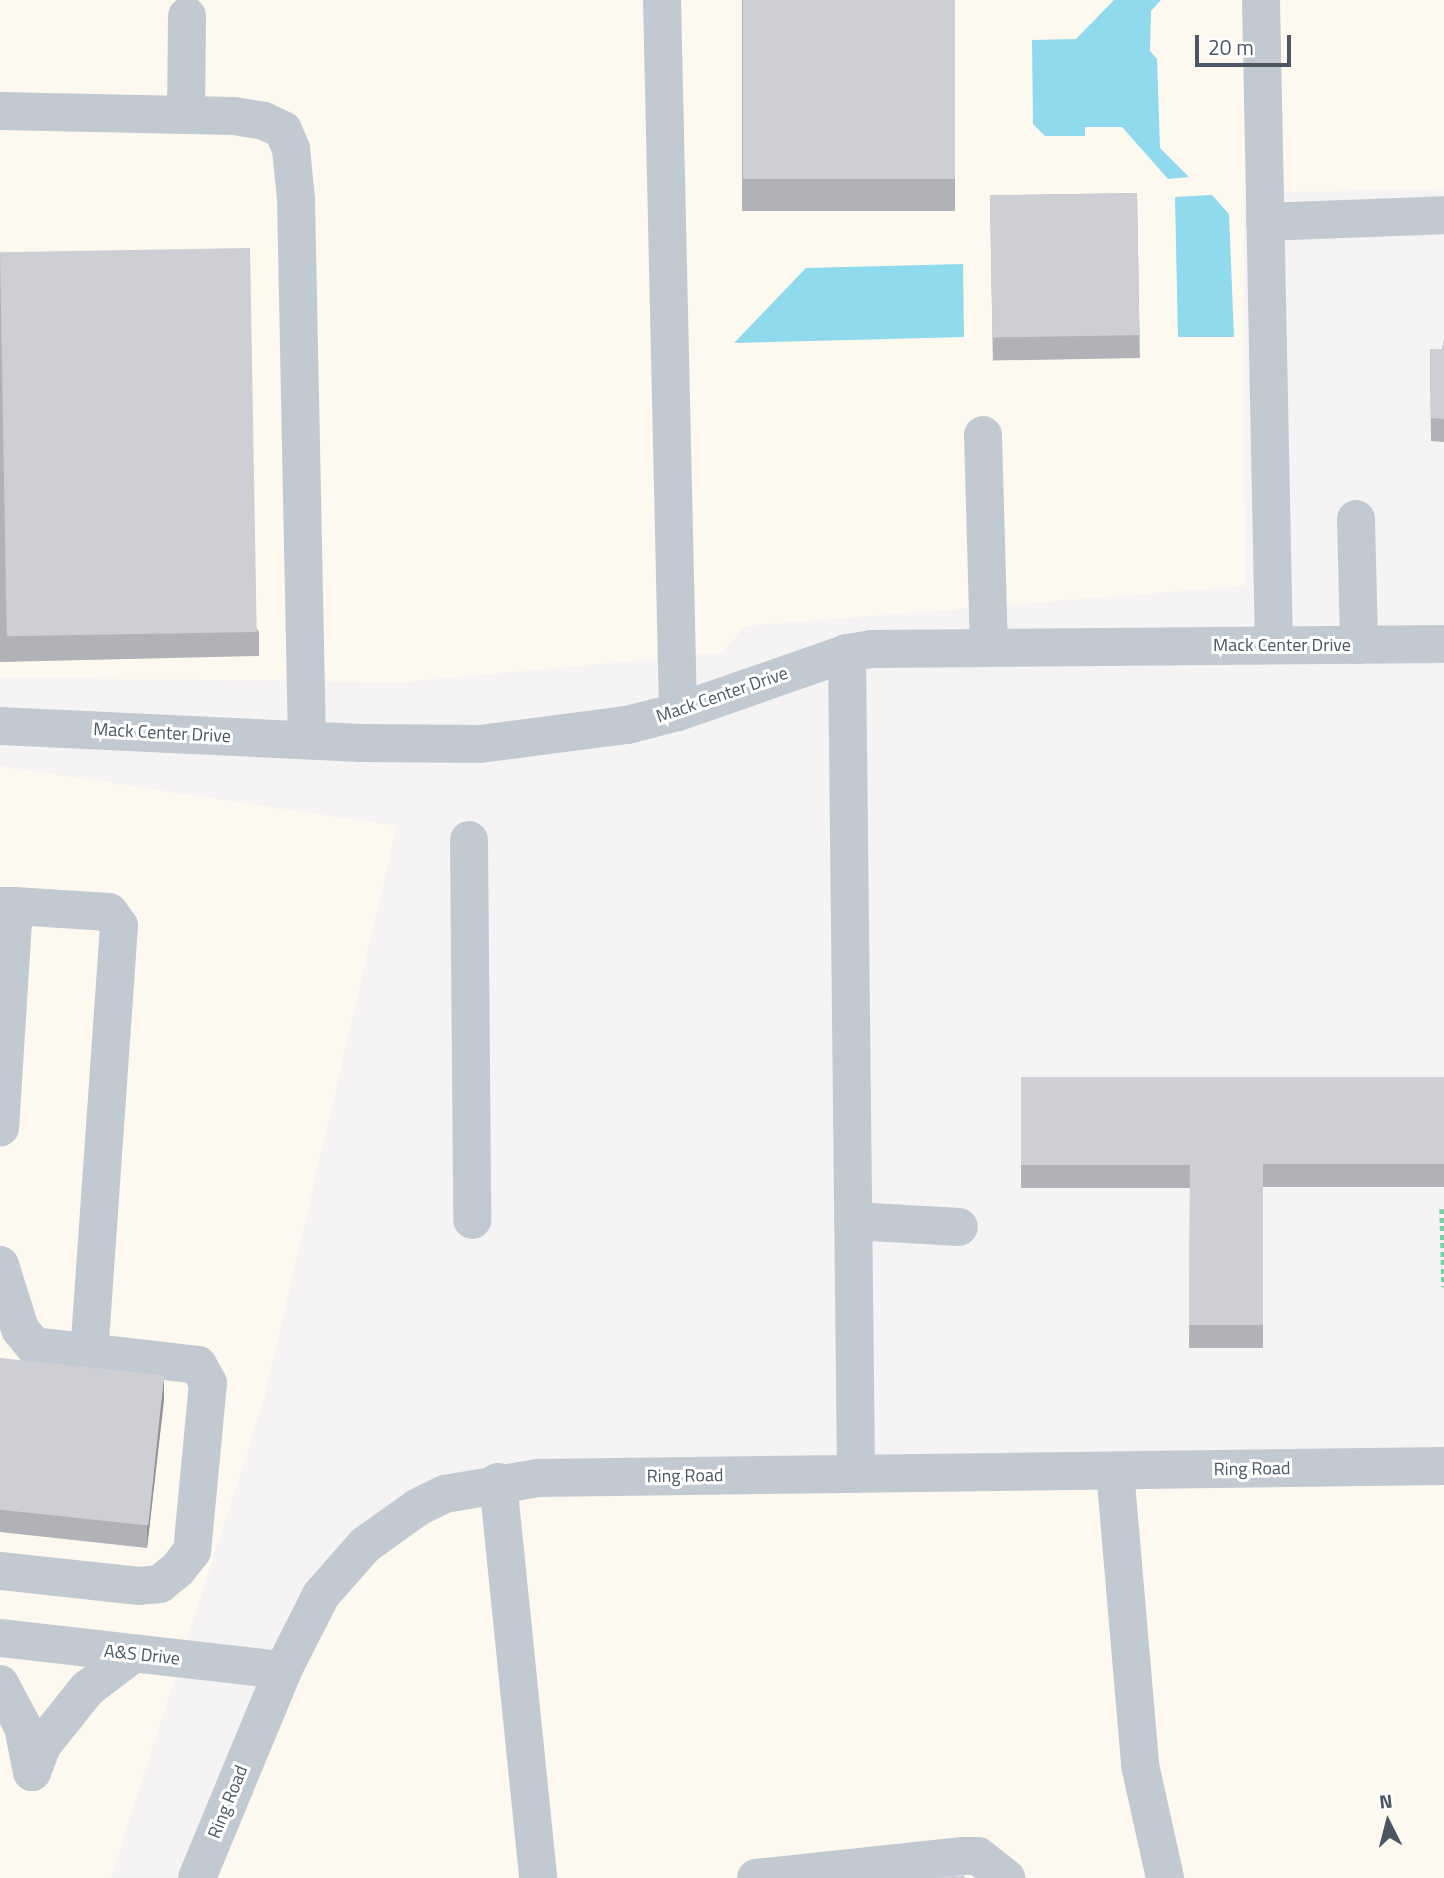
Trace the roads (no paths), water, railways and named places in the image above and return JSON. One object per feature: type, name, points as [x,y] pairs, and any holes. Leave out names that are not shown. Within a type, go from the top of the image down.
[{"type":"street","points":[[662,0],[678,712]]},
{"type":"street","points":[[1261,0],[1274,645]]},
{"type":"street","points":[[186,115],[187,16]]},
{"type":"street","points":[[0,111],[186,115],[264,121],[283,130],[291,149],[307,740]]},
{"type":"street","points":[[1265,222],[1444,215]]},
{"type":"street","points":[[983,435],[989,647]]},
{"type":"street","points":[[1356,519],[1359,645]]},
{"type":"street","name":"Mack Center Drive","points":[[0,726],[307,740],[480,744],[575,735],[678,712],[847,653],[989,647],[1444,644]]},
{"type":"street","points":[[847,653],[856,1474]]},
{"type":"street","points":[[469,840],[472,1220]]},
{"type":"street","points":[[0,1128],[7,906],[109,912],[119,926],[89,1352]]},
{"type":"street","points":[[853,1221],[959,1227]]},
{"type":"street","points":[[0,1265],[20,1329],[34,1346],[198,1365],[208,1383],[192,1551],[160,1584],[0,1572]]},
{"type":"street","points":[[1397,1468],[1444,1466]]},
{"type":"street","points":[[1397,1468],[1444,1481]]},
{"type":"street","name":"Ring Road","points":[[197,1878],[283,1670],[321,1595],[365,1545],[418,1507],[445,1494],[498,1482],[856,1474],[1397,1468]]},
{"type":"street","points":[[1115,1471],[1140,1765],[1166,1878]]},
{"type":"street","points":[[498,1482],[538,1878]]},
{"type":"street","name":"A&S Drive","points":[[0,1638],[283,1670]]},
{"type":"street","points":[[0,1684],[23,1727],[32,1772],[43,1744],[87,1689],[133,1654]]},
{"type":"street","points":[[756,1878],[963,1856],[978,1856],[1006,1878]]},
{"type":"water","points":[[1114,0],[1161,0],[1151,11],[1150,51],[1157,59],[1160,148],[1189,177],[1168,179],[1122,127],[1085,127],[1085,136],[1045,136],[1033,124],[1032,40],[1076,39]]},
{"type":"water","points":[[1212,195],[1229,214],[1234,337],[1178,337],[1175,197]]},
{"type":"water","points":[[963,264],[964,337],[734,343],[806,268]]}]
